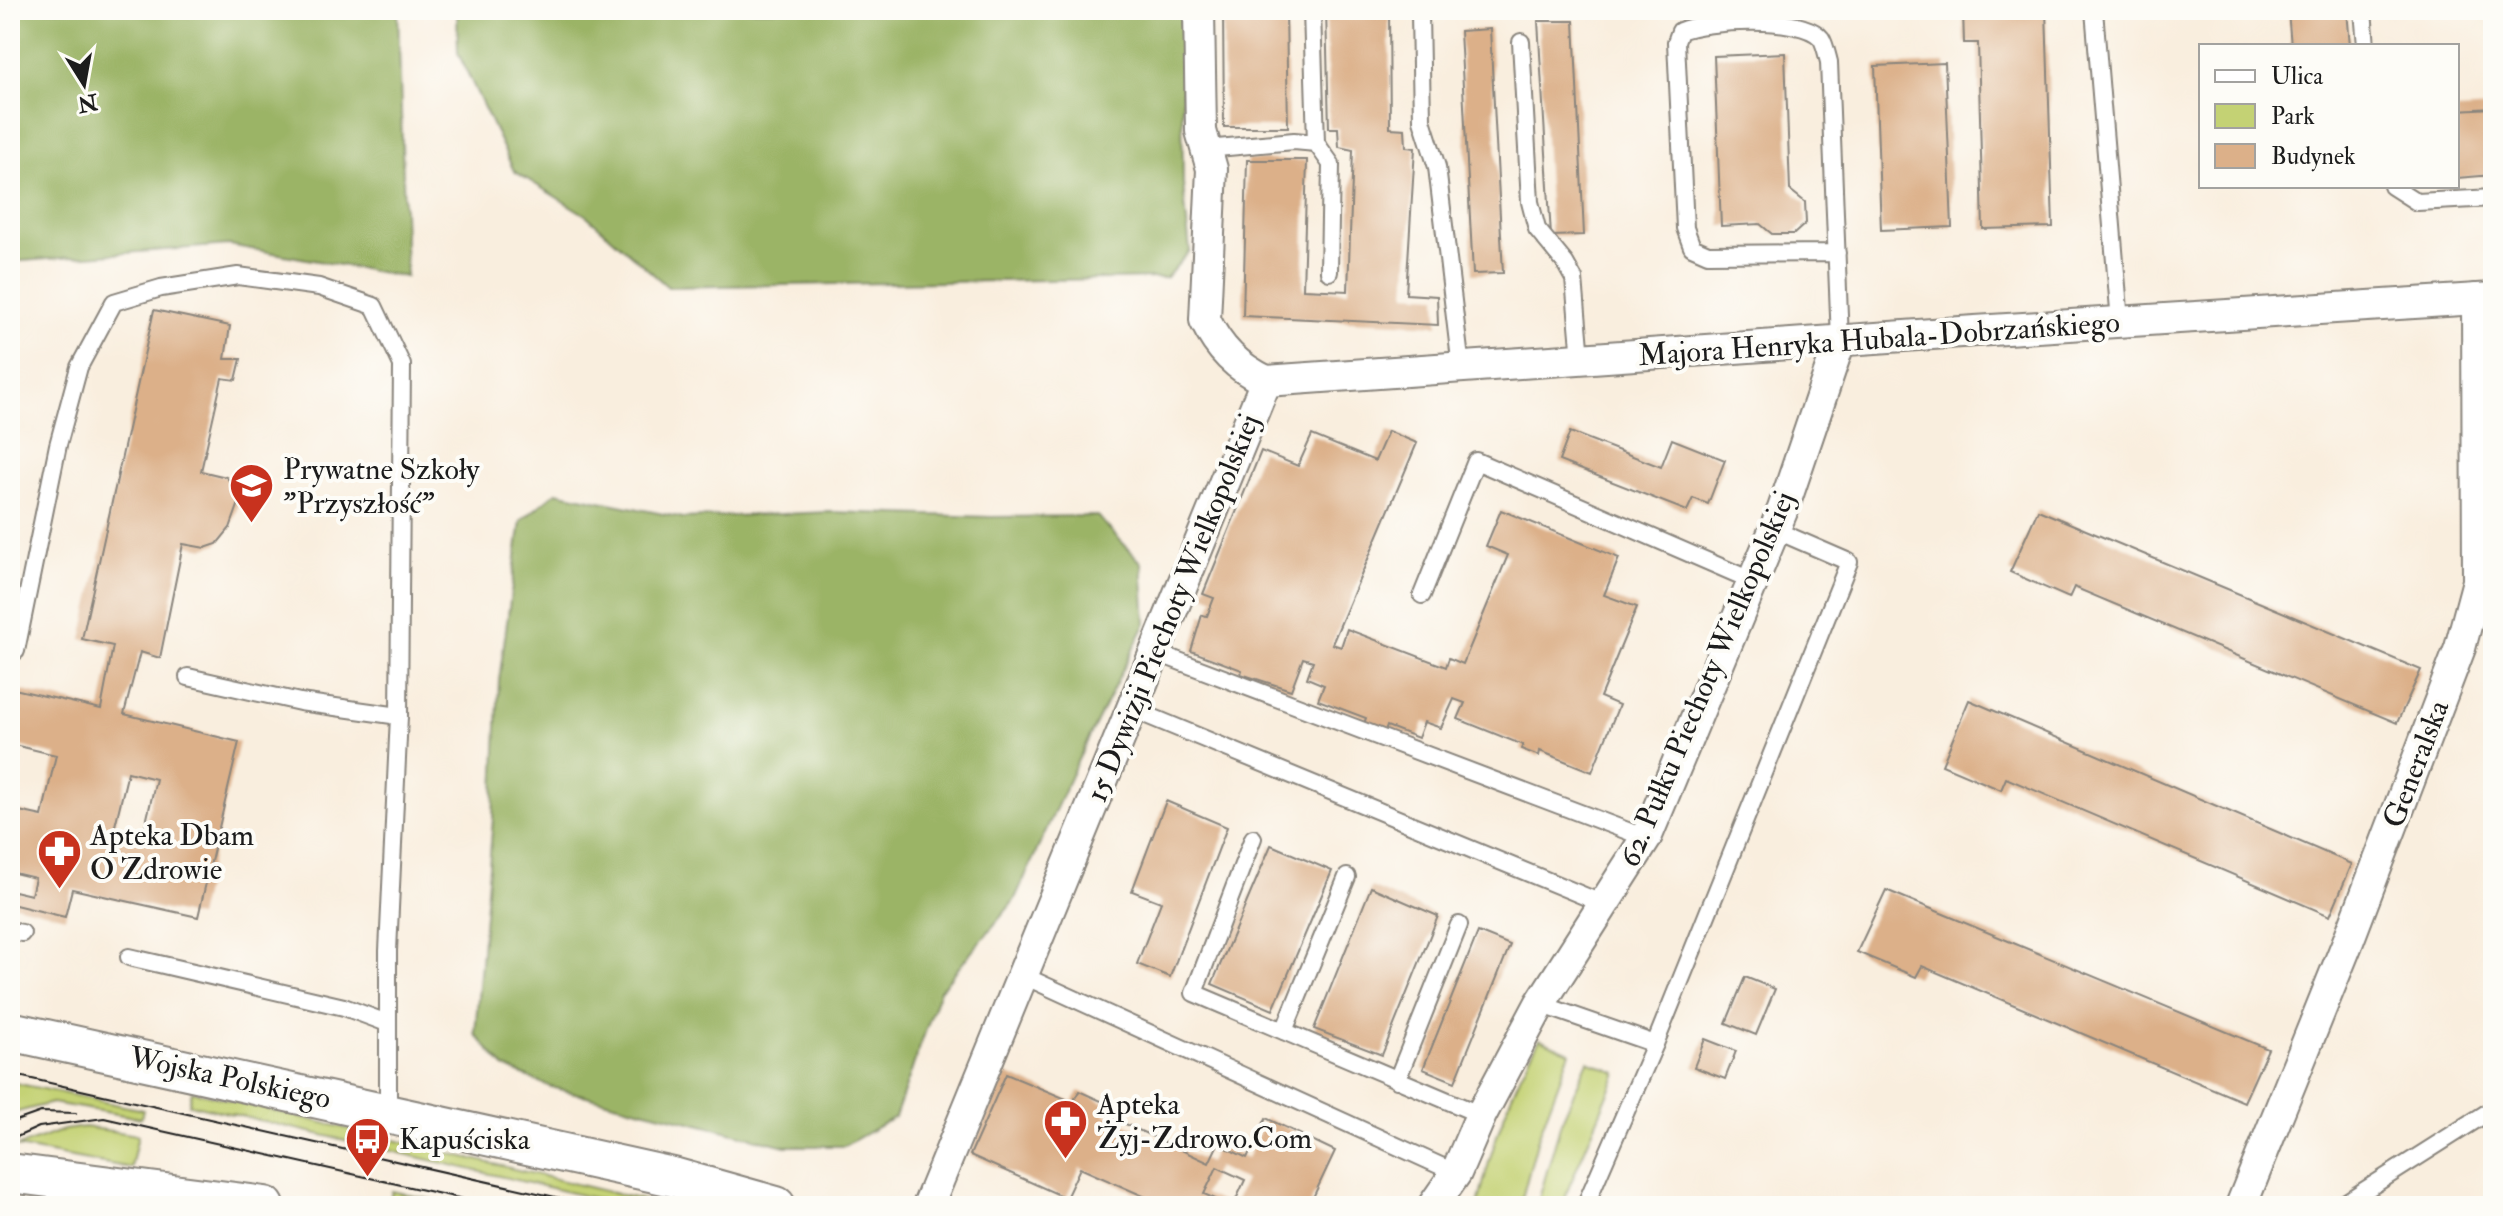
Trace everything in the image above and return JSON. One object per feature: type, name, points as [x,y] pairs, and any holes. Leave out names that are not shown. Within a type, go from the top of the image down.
[{"type":"street","name":"15 Dywizji Piechoty Wielkopolskiej","points":[[928,1206],[1266,381],[1246,371],[1229,357],[1215,340],[1205,320],[1212,169],[1201,131],[1199,10]]},
{"type":"street","name":"Majora Henryka Hubala-Dobrzańskiego","points":[[1266,381],[2485,299]]},
{"type":"street","name":"Generalska","points":[[2241,1206],[2347,944],[2455,663],[2478,581],[2485,299]]},
{"type":"street","name":"62. Pułku Piechoty Wielkopolskiej","points":[[1456,1173],[1481,1115],[1540,1004],[1646,838],[1775,530],[1840,341]]},
{"type":"street","name":"Wojska Polskiego","points":[[10,1031],[673,1177],[776,1206]]},
{"type":"street","points":[[10,1173],[243,1204]]},
{"type":"street","points":[[1433,1206],[1456,1173]]},
{"type":"street","points":[[1451,1206],[1456,1173]]},
{"type":"lane","points":[[1312,10],[1316,143],[1331,164],[1329,272]]},
{"type":"lane","points":[[2094,10],[2120,322]]},
{"type":"lane","points":[[2363,10],[2366,44]]},
{"type":"lane","points":[[1420,14],[1422,120],[1437,167],[1461,368]]},
{"type":"lane","points":[[1837,253],[1708,254],[1692,247],[1685,228],[1676,42],[1680,31],[1695,25],[1773,23],[1808,28],[1822,39],[1829,62],[1837,253],[1840,341]]},
{"type":"lane","points":[[1521,42],[1530,202],[1537,229],[1574,279],[1581,359]]},
{"type":"lane","points":[[1206,149],[1294,141],[1316,143]]},
{"type":"lane","points":[[2395,188],[2417,202],[2493,198]]},
{"type":"lane","points":[[16,651],[58,445],[79,367],[114,302],[161,288],[238,276],[319,287],[374,306],[402,365],[399,716],[387,1023],[388,1112]]},
{"type":"lane","points":[[1422,595],[1476,461],[1753,581]]},
{"type":"lane","points":[[1585,1206],[1655,1044],[1849,562],[1775,530]]},
{"type":"lane","points":[[1155,652],[1646,838]]},
{"type":"lane","points":[[188,677],[300,702],[399,716]]},
{"type":"lane","points":[[1132,709],[1606,905]]},
{"type":"lane","points":[[1253,838],[1194,993],[1481,1115]]},
{"type":"lane","points":[[1284,1031],[1347,877]]},
{"type":"lane","points":[[1397,1080],[1459,925]]},
{"type":"lane","points":[[129,957],[344,1007],[387,1023]]},
{"type":"lane","points":[[1022,975],[1456,1173]]},
{"type":"lane","points":[[1540,1004],[1655,1044]]},
{"type":"lane","points":[[2340,1206],[2493,1109]]},
{"type":"green space","points":[[10,10],[398,10],[406,277],[229,245],[10,262]]},
{"type":"green space","points":[[457,10],[1181,10],[1183,184],[1190,251],[1166,278],[668,287],[587,216],[514,171],[458,53]]},
{"type":"green space","points":[[556,492],[683,518],[830,512],[990,517],[1097,516],[1142,563],[1146,623],[1078,760],[1014,901],[940,990],[895,1117],[844,1146],[785,1146],[551,1087],[504,1067],[475,1034],[493,818],[499,680],[521,521]]},
{"type":"green space","points":[[1540,1039],[1570,1052],[1538,1138],[1520,1206],[1478,1206],[1502,1120],[1519,1078]]},
{"type":"green space","points":[[1588,1061],[1617,1073],[1561,1206],[1537,1206],[1561,1122]]},
{"type":"green space","points":[[10,1082],[143,1110],[141,1118],[52,1103],[10,1114]]},
{"type":"green space","points":[[192,1091],[667,1206],[628,1206],[189,1104]]},
{"type":"green space","points":[[85,1127],[138,1135],[131,1168],[17,1147],[64,1130]]},
{"type":"green space","points":[[392,1191],[460,1206],[421,1206],[390,1199]]},
{"type":"building","points":[[1223,10],[1286,10],[1288,127],[1224,127]]},
{"type":"building","points":[[1326,10],[1389,10],[1390,128],[1405,129],[1406,147],[1415,148],[1406,294],[1437,296],[1438,325],[1243,316],[1247,160],[1307,160],[1303,289],[1348,291],[1353,150],[1339,147],[1338,128],[1329,128]]},
{"type":"building","points":[[1963,10],[2046,10],[2053,227],[1983,229],[1978,43],[1964,43]]},
{"type":"building","points":[[2288,10],[2347,10],[2350,44],[2291,44]]},
{"type":"building","points":[[1538,21],[1574,21],[1584,235],[1551,236]]},
{"type":"building","points":[[1490,29],[1503,273],[1473,274],[1460,31]]},
{"type":"building","points":[[1785,53],[1790,190],[1805,202],[1806,223],[1794,234],[1772,234],[1760,224],[1721,226],[1714,56]]},
{"type":"building","points":[[1945,63],[1952,227],[1881,230],[1875,66]]},
{"type":"building","points":[[2493,108],[2493,175],[2459,178],[2459,110]]},
{"type":"building","points":[[154,310],[230,326],[225,359],[241,359],[236,380],[222,378],[201,471],[226,477],[234,485],[239,503],[230,528],[217,544],[205,548],[183,544],[160,658],[140,652],[124,714],[239,742],[198,917],[72,889],[65,917],[11,904],[14,891],[31,895],[35,878],[10,872],[10,809],[42,816],[56,755],[10,744],[10,688],[101,709],[113,646],[82,639]],"holes":[[[128,772],[156,779],[142,840],[113,834]]]},
{"type":"building","points":[[1388,431],[1417,443],[1332,644],[1341,647],[1347,629],[1446,667],[1449,658],[1463,664],[1508,555],[1486,546],[1501,510],[1619,558],[1604,595],[1637,607],[1600,697],[1619,705],[1592,772],[1540,751],[1539,756],[1521,749],[1523,745],[1458,719],[1465,703],[1454,699],[1441,728],[1424,722],[1418,738],[1387,726],[1385,732],[1364,724],[1366,718],[1318,700],[1324,685],[1307,678],[1313,661],[1303,658],[1291,690],[1241,674],[1242,670],[1191,651],[1202,615],[1207,616],[1214,598],[1203,594],[1261,451],[1298,466],[1312,435],[1375,461]]},
{"type":"building","points":[[1570,432],[1661,467],[1672,439],[1725,460],[1708,504],[1693,498],[1687,511],[1559,461]]},
{"type":"building","points":[[2038,510],[2421,670],[2397,723],[2074,587],[2069,598],[2010,572]]},
{"type":"building","points":[[1969,700],[2352,864],[2330,916],[2006,778],[2001,790],[1942,765]]},
{"type":"building","points":[[1166,801],[1227,827],[1170,977],[1137,964],[1161,902],[1132,891]]},
{"type":"building","points":[[1271,845],[1332,871],[1273,1010],[1212,984]]},
{"type":"building","points":[[1371,887],[1438,916],[1382,1055],[1314,1029]]},
{"type":"building","points":[[1886,890],[2268,1049],[2244,1102],[1922,966],[1916,977],[1857,952]]},
{"type":"building","points":[[1478,932],[1510,945],[1455,1082],[1423,1069]]},
{"type":"building","points":[[1745,977],[1775,989],[1756,1035],[1726,1023]]},
{"type":"building","points":[[1705,1039],[1736,1051],[1725,1079],[1694,1067]]},
{"type":"building","points":[[1006,1074],[1073,1102],[1079,1091],[1108,1104],[1104,1114],[1209,1163],[1218,1144],[1247,1158],[1266,1118],[1335,1151],[1309,1206],[1233,1206],[1245,1180],[1217,1167],[1204,1194],[1231,1206],[1166,1206],[1080,1168],[1066,1198],[970,1155]]},
{"type":"tram line","points":[[10,1074],[595,1206]]},
{"type":"tram line","points":[[10,1123],[41,1112],[76,1113]]},
{"type":"tram line","points":[[10,1140],[39,1127],[104,1118],[494,1206]]},
{"type":"place","name":"Prywatne Szkoły \"Przyszłość\"","points":[[252,525]]},
{"type":"place","name":"Apteka Dbam O Zdrowie","points":[[59,891]]},
{"type":"place","name":"Apteka Żyj-Zdrowo.Com","points":[[1066,1160]]},
{"type":"place","name":"Kapuściska","points":[[368,1178]]}]
